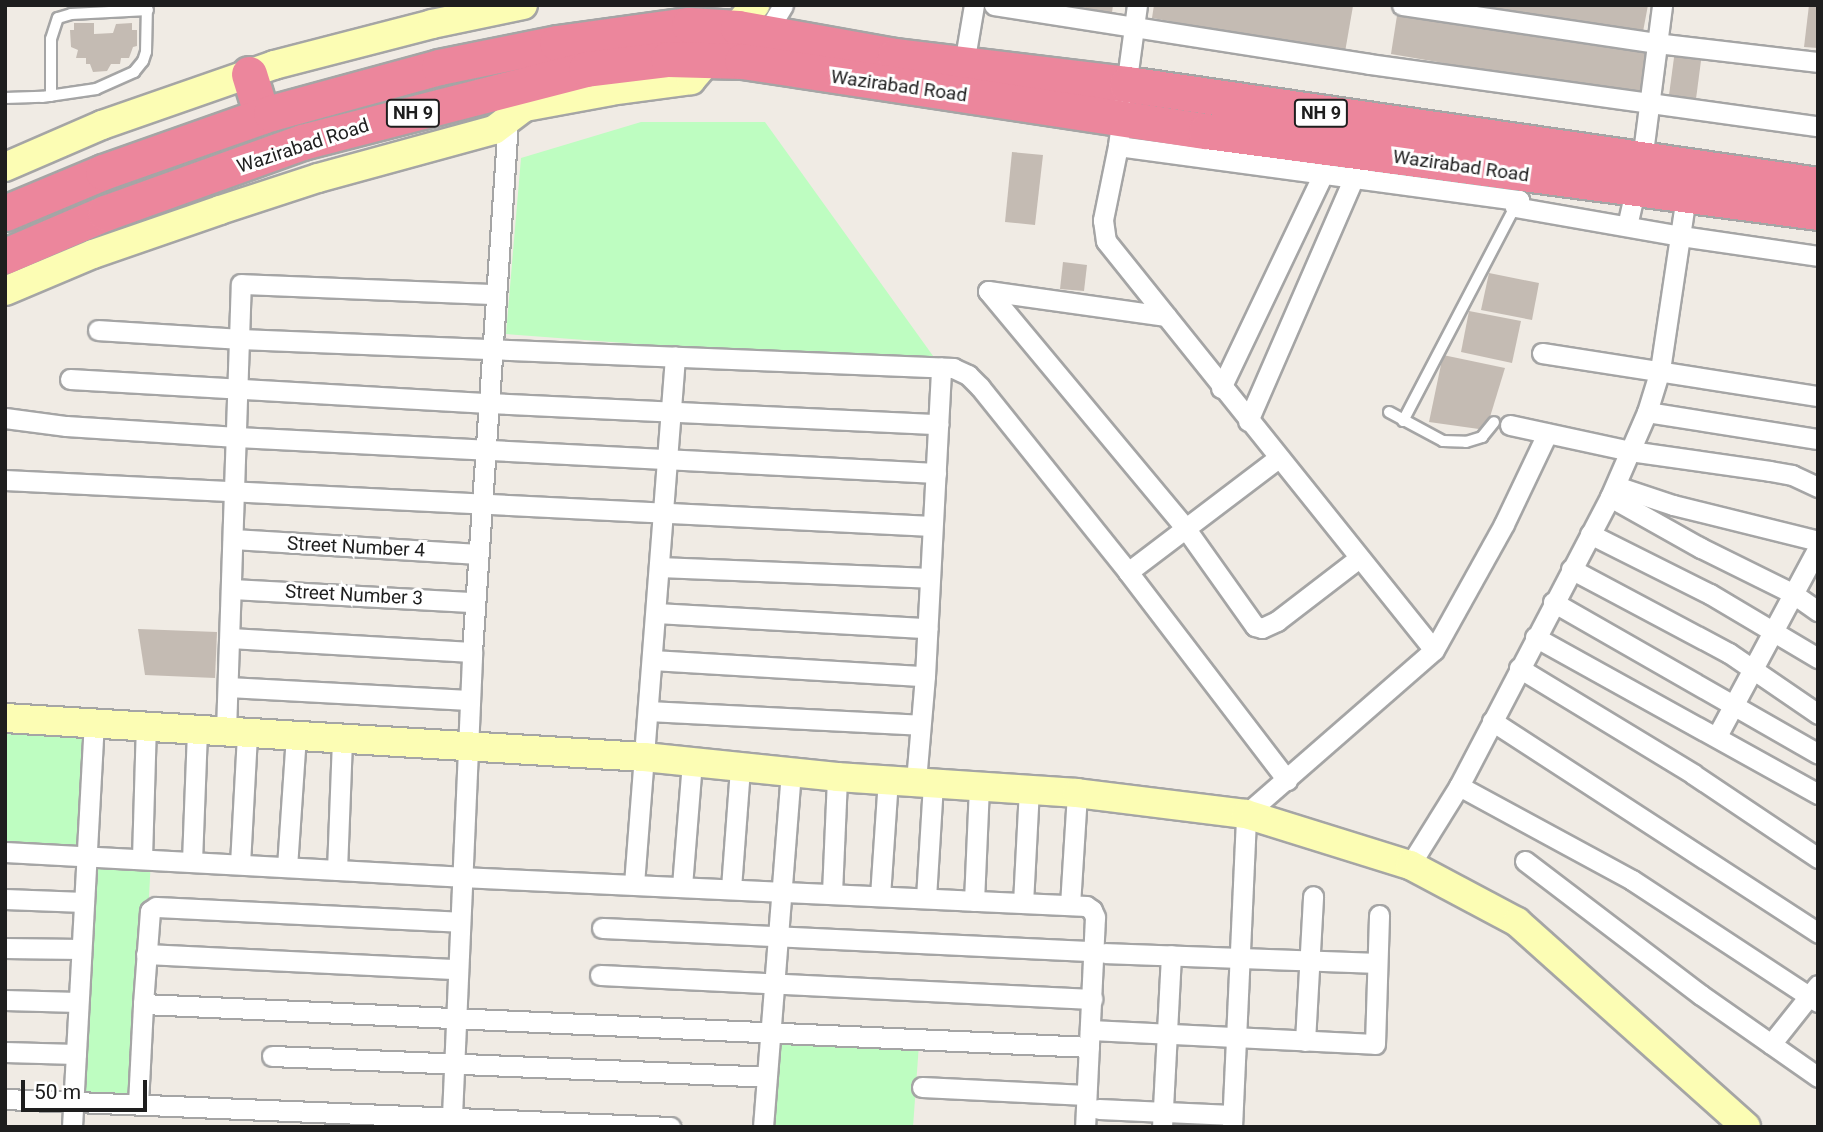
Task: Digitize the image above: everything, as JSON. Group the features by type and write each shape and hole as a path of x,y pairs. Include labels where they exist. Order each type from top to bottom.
{"highway":[{"name":"Wazirabad Road","path":"5,213 103,172 262,116 439,67 532,87 690,25 761,18 895,56 1127,84 1638,175 1686,196 1818,212"},
{"name":"Wazirabad Road","path":"5,256 106,214 302,142 532,87 586,69 668,59 750,63 1120,132 1359,165 1638,175 1818,185"},
{"path":"249,74 262,116"}],"street":[{"path":"5,167 102,125 249,74 432,24 523,5"},
{"path":"964,64 974,5"},
{"path":"994,5 1133,28 1818,126"},
{"path":"1137,5 1120,132 1102,220 1106,241 1221,388 1434,650"},
{"path":"1402,5 1656,43 1818,62"},
{"path":"1627,226 1638,175 1662,5"},
{"path":"707,59 761,18"},
{"path":"750,63 761,18"},
{"path":"5,291 93,254 220,210 318,178 484,134 532,87"},
{"path":"452,1116 466,747 494,295 532,87"},
{"path":"1120,132 1322,174 1359,165 1519,200 1515,207 1681,236 1818,256"},
{"path":"1248,421 1359,165"},
{"path":"1221,388 1322,174"},
{"path":"1410,865 1459,786 1613,491 1647,412 1660,370 1686,196"},
{"path":"240,864 236,732 228,687 242,284 494,295"},
{"path":"1166,316 988,291 1186,529 1255,626 1262,628 1277,621 1359,558"},
{"path":"97,330 240,339 953,368 968,375 980,387 1128,572 1287,780"},
{"path":"1542,353 1818,396"},
{"path":"635,884 675,357"},
{"path":"926,898 925,781 920,725 928,628 941,367"},
{"path":"70,379 488,403 939,424"},
{"path":"1647,412 1818,439"},
{"path":"5,418 66,426 237,437 936,473"},
{"path":"1502,424 1630,451 1770,471 1818,486"},
{"path":"922,1087 1093,1102 1163,1119 1232,1121 1246,814 1434,650 1504,524 1547,434"},
{"path":"1128,572 1278,458"},
{"path":"5,480 932,526"},
{"path":"1613,491 1818,541"},
{"path":"1613,491 1701,548 1792,593 1818,611"},
{"path":"1590,534 1710,594 1818,658"},
{"name":"Street Number 4","path":"233,540 479,554"},
{"path":"1717,736 1818,548"},
{"path":"659,567 930,578"},
{"path":"1572,569 1753,668 1818,713"},
{"name":"Street Number 3","path":"232,589 475,602"},
{"path":"1553,602 1818,754"},
{"path":"656,613 928,628"},
{"path":"1535,637 1818,794"},
{"path":"230,638 472,652"},
{"path":"652,660 925,676"},
{"path":"1519,668 1693,774 1818,858"},
{"path":"228,687 469,700"},
{"path":"648,711 920,725"},
{"path":"5,719 644,757 740,769 1077,793 1246,814 1410,865 1517,922 1746,1127"},
{"path":"1492,721 1818,933"},
{"path":"72,1127 94,724"},
{"path":"142,858 146,727"},
{"path":"192,861 197,730"},
{"path":"287,867 296,736"},
{"path":"337,870 342,739"},
{"path":"682,886 692,763"},
{"path":"731,888 740,769"},
{"path":"763,1127 791,773"},
{"path":"832,893 837,777"},
{"path":"880,896 888,780"},
{"path":"974,901 979,786"},
{"path":"1459,786 1632,880 1815,995 1771,1044"},
{"path":"1023,903 1029,789"},
{"path":"1070,905 1077,793"},
{"path":"5,852 461,877 1070,905 1092,909 1100,952 1092,999 1090,1039 1093,1102 1085,1127"},
{"path":"1525,861 1818,1077"},
{"path":"1306,1041 1313,896"},
{"path":"5,899 84,902"},
{"path":"138,1104 146,954 150,911 156,907 460,922"},
{"path":"143,1004 456,1016 770,1034 1090,1039 1167,1034 1375,1044 1379,915"},
{"path":"602,928 1240,959 1376,963"},
{"path":"5,948 81,949"},
{"path":"146,954 458,969"},
{"path":"1163,1119 1171,955"},
{"path":"600,975 1092,999"},
{"path":"5,1000 78,1002"},
{"path":"5,1052 76,1054"},
{"path":"272,1056 766,1077"},
{"path":"5,1099 670,1127"}],"lane":[{"path":"5,98 51,96 96,89 134,72 146,52 147,8 71,14 58,18 51,39 51,96"},
{"path":"1403,421 1515,207"},
{"path":"1389,412 1443,440 1466,442 1482,437 1502,424"}],"green space":[{"path":"641,122 765,122 941,367 506,334 521,158"},
{"path":"5,718 94,724 86,855 151,859 138,1104 73,1101 86,856 5,852"},
{"path":"781,1039 919,1044 913,1127 774,1127"}],"building":[{"path":"1071,5 1113,5 1112,13"},
{"path":"1154,5 1353,6 1345,52 1152,18"},
{"path":"1472,5 1648,5 1642,37"},
{"path":"1809,5 1818,5 1818,48 1804,47"},
{"path":"1398,9 1648,53 1640,97 1391,54"},
{"path":"74,23 94,23 94,34 113,33 116,24 132,23 132,30 137,30 137,46 133,47 129,58 121,58 120,64 111,64 107,71 93,72 90,64 86,64 86,58 76,58 78,50 71,47 70,30 74,30"},
{"path":"1675,50 1702,53 1696,99 1669,95"},
{"path":"1012,152 1043,155 1035,225 1005,222"},
{"path":"1063,262 1087,265 1084,291 1060,289"},
{"path":"1489,273 1539,283 1532,320 1481,310"},
{"path":"1469,311 1521,321 1512,363 1461,352"},
{"path":"1443,355 1505,368 1486,430 1429,422"},
{"path":"138,629 217,632 215,678 145,675"}]}
